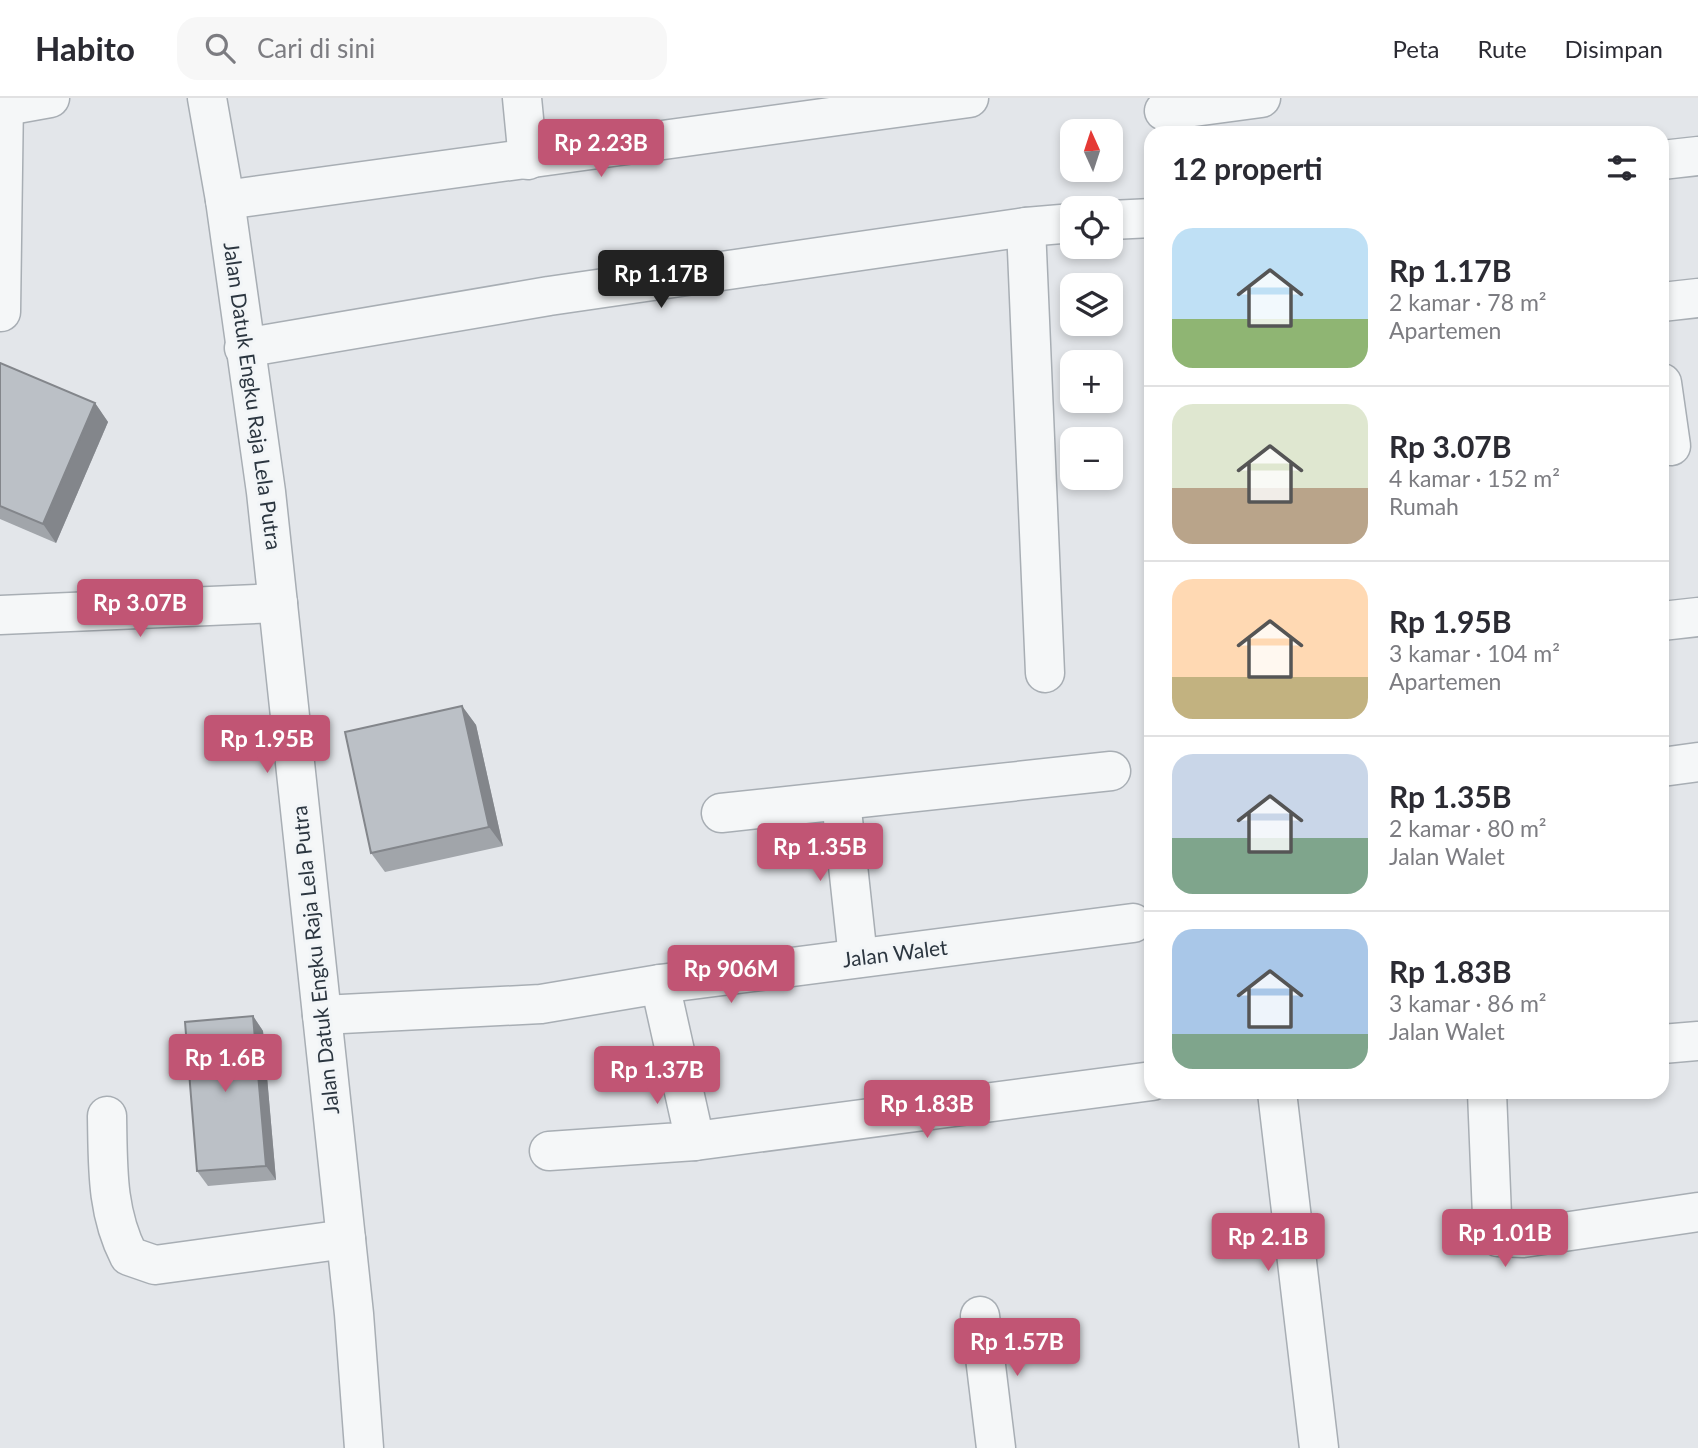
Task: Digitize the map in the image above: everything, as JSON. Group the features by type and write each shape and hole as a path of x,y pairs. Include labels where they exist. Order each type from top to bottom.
{"street":[{"path":"1,312 3,104 50,98"},
{"name":"Jalan Datuk Engku Raja Lela Putra","path":"207,98 225,200 266,492 346,1239 364,1448"},
{"path":"522,98 528,160"},
{"path":"225,200 969,98"},
{"path":"1164,114 1261,98"},
{"path":"1669,159 1698,156"},
{"path":"1123,219 1144,218"},
{"path":"244,348 549,296 1026,226 1060,224"},
{"path":"1026,226 1045,673"},
{"path":"1669,301 1698,298"},
{"path":"1669,412 1677,445"},
{"path":"0,615 278,603"},
{"path":"1669,620 1698,617"},
{"path":"721,813 1111,771"},
{"path":"841,801 858,958"},
{"name":"Jalan Walet","path":"322,1015 541,1004 660,984 1133,923"},
{"path":"660,984 695,1141"},
{"path":"1669,1043 1698,1041"},
{"path":"549,1151 695,1141 1144,1081"},
{"path":"1278,1099 1319,1448"},
{"path":"1487,1099 1492,1216 1498,1237 1523,1238 1698,1212"},
{"path":"107,1116 108,1185 116,1230 129,1256 155,1265 346,1239"},
{"path":"980,1316 996,1448"}],"building":[{"path":"0,363 95,403 43,524 0,506"},
{"path":"462,706 489,827 371,853 345,732"},
{"path":"253,1016 266,1166 197,1171 185,1022"}]}
